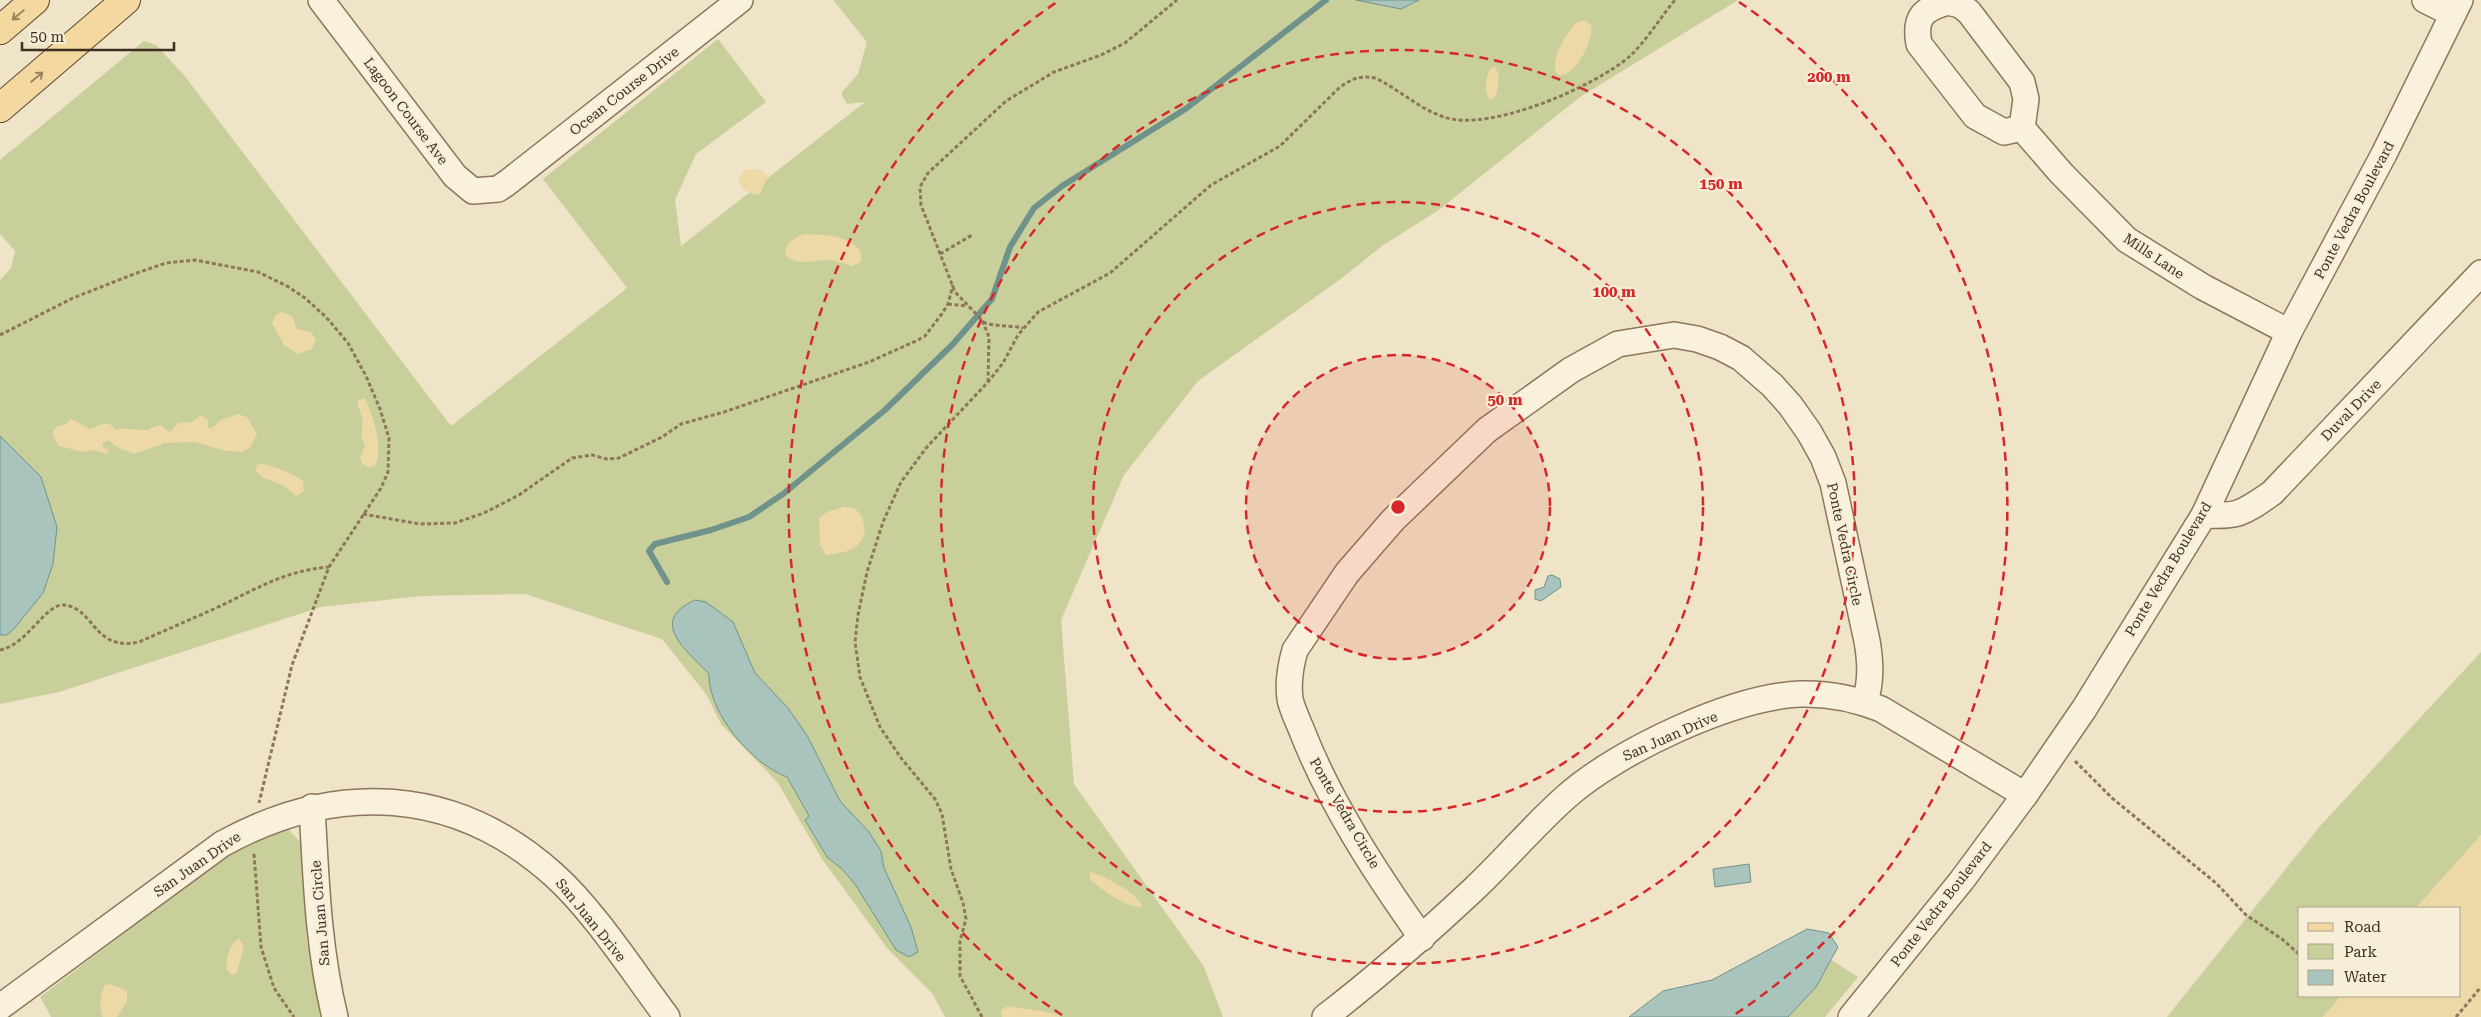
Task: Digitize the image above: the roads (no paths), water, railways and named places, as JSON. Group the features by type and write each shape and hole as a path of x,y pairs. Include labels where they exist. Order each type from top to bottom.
{"main road":[{"path":"0,30 35,0"},
{"path":"0,108 126,0"}],"street":[{"name":"Lagoon Course Ave","path":"321,0 455,176 473,191 498,189 507,182"},
{"name":"Ocean Course Drive","path":"507,182 711,9 740,0"},
{"path":"2425,0 2456,7"},
{"path":"1948,2 1960,5 1969,12 2022,82 2026,99 2022,128 2004,132 1974,116 1920,44 1917,30 1920,17 1931,7 1948,2"},
{"name":"Ponte Vedra Boulevard","path":"1850,1017 1962,880 2025,795 2084,709 2204,515 2289,332 2384,154 2456,7"},
{"name":"Mills Lane","path":"2022,128 2061,173 2127,240 2203,287 2289,332"},
{"name":"Duval Drive","path":"2204,515 2226,516 2243,513 2272,493 2481,273"},
{"name":"Ponte Vedra Circle","path":"1422,938 1397,903 1341,811 1310,752 1290,699 1292,660 1295,650 1346,572 1393,520 1487,430 1571,370 1618,344 1674,336 1697,339 1720,347 1741,358 1772,385 1790,404 1823,457 1834,483 1871,666 1870,685 1865,703"},
{"name":"San Juan Drive","path":"1324,1017 1363,988 1422,938 1568,795 1606,766 1634,750 1679,729 1742,705 1772,697 1800,694 1828,695 1865,703 1881,709 2025,795"},
{"name":"San Juan Drive","path":"0,1007 222,844 280,816 312,808 354,802 399,803 426,807 462,818 495,833 527,852 576,897 667,1017"},
{"name":"San Juan Circle","path":"312,808 318,923 327,984 335,1017"}],"water":[{"path":"1356,0 1419,0 1401,9"},
{"path":"0,436 41,477 57,527 53,564 43,593 7,635 0,635"},
{"path":"1552,575 1560,579 1561,587 1541,601 1535,599 1535,590 1544,587 1548,576"},
{"path":"695,600 706,602 733,622 755,673 788,708 808,737 840,801 869,832 881,851 884,868 911,927 918,952 909,957 896,950 855,884 842,869 827,857 805,820 809,816 787,777 760,761 734,735 724,720 716,705 709,674 683,647 676,637 673,627 674,618 681,609"},
{"path":"1749,864 1751,882 1715,887 1713,869"},
{"path":"1807,929 1829,933 1838,947 1816,987 1788,1017 1629,1017 1663,991 1712,980"}],"waterway":[{"path":"667,582 649,551 655,544 711,530 749,517 783,494 885,410 953,344 992,299 1010,247 1034,208 1062,186 1187,108 1326,0"}]}
